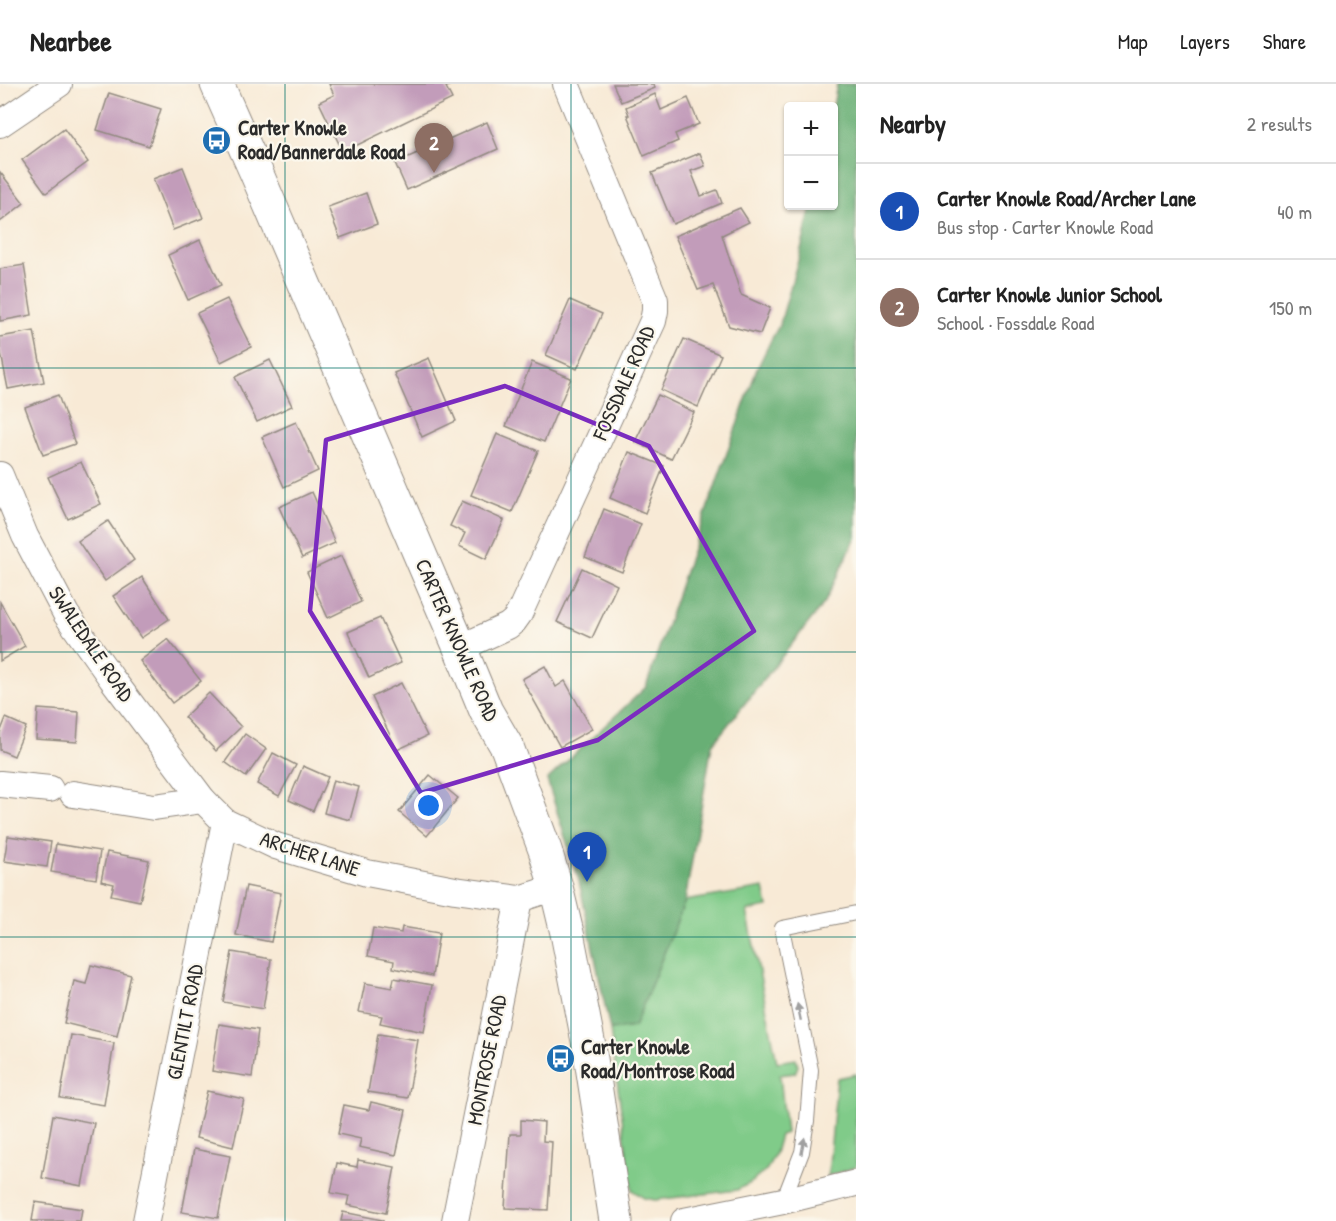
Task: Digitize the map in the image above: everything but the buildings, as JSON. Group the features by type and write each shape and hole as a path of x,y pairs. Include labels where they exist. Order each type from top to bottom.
{"street":[{"path":"0,124 59,84"},
{"name":"CARTER KNOWLE ROAD","path":"217,84 486,711 507,747 545,850 567,933 589,1046 616,1221"},
{"name":"FOSSDALE ROAD","path":"460,648 508,626 519,614 653,321 655,300 566,84"},
{"name":"SWALEDALE ROAD","path":"0,475 25,536 66,614 203,800"},
{"path":"0,784 62,791 154,807 203,800"},
{"name":"ARCHER LANE","path":"203,800 225,822 276,846 367,873 455,890 519,899 556,887"},
{"name":"GLENTILT ROAD","path":"146,1221 225,822"},
{"name":"MONTROSE ROAD","path":"455,1221 519,899"},
{"path":"684,1221 771,1209 856,1183"}],"lane":[{"path":"771,1209 802,1152 811,1070 782,928 856,914"}],"highlighted area":[{"path":"505,386 649,446 754,631 598,740 421,793 310,611 326,440"}],"green space":[{"path":"837,84 856,84 856,537 825,602 712,745 685,901 634,1027 610,1030 579,881 547,780 646,687 756,371 780,324 810,210 838,210 838,102 834,102"},
{"path":"764,888 768,907 747,911 777,1062 796,1059 798,1066 795,1073 780,1075 786,1133 780,1135 767,1169 752,1182 737,1190 655,1200 644,1198 632,1190 610,1030 634,1027 685,901"},
{"path":"856,1074 856,1167 828,1176 837,1078"}],"place":[{"name":"Carter Knowle Road/Bannerdale Road","path":"217,140"},
{"name":"Carter Knowle Junior School","path":"434,173"},
{"name":"Carter Knowle Road/Archer Lane","path":"587,882"},
{"name":"Carter Knowle Road/Montrose Road","path":"560,1059"}]}
